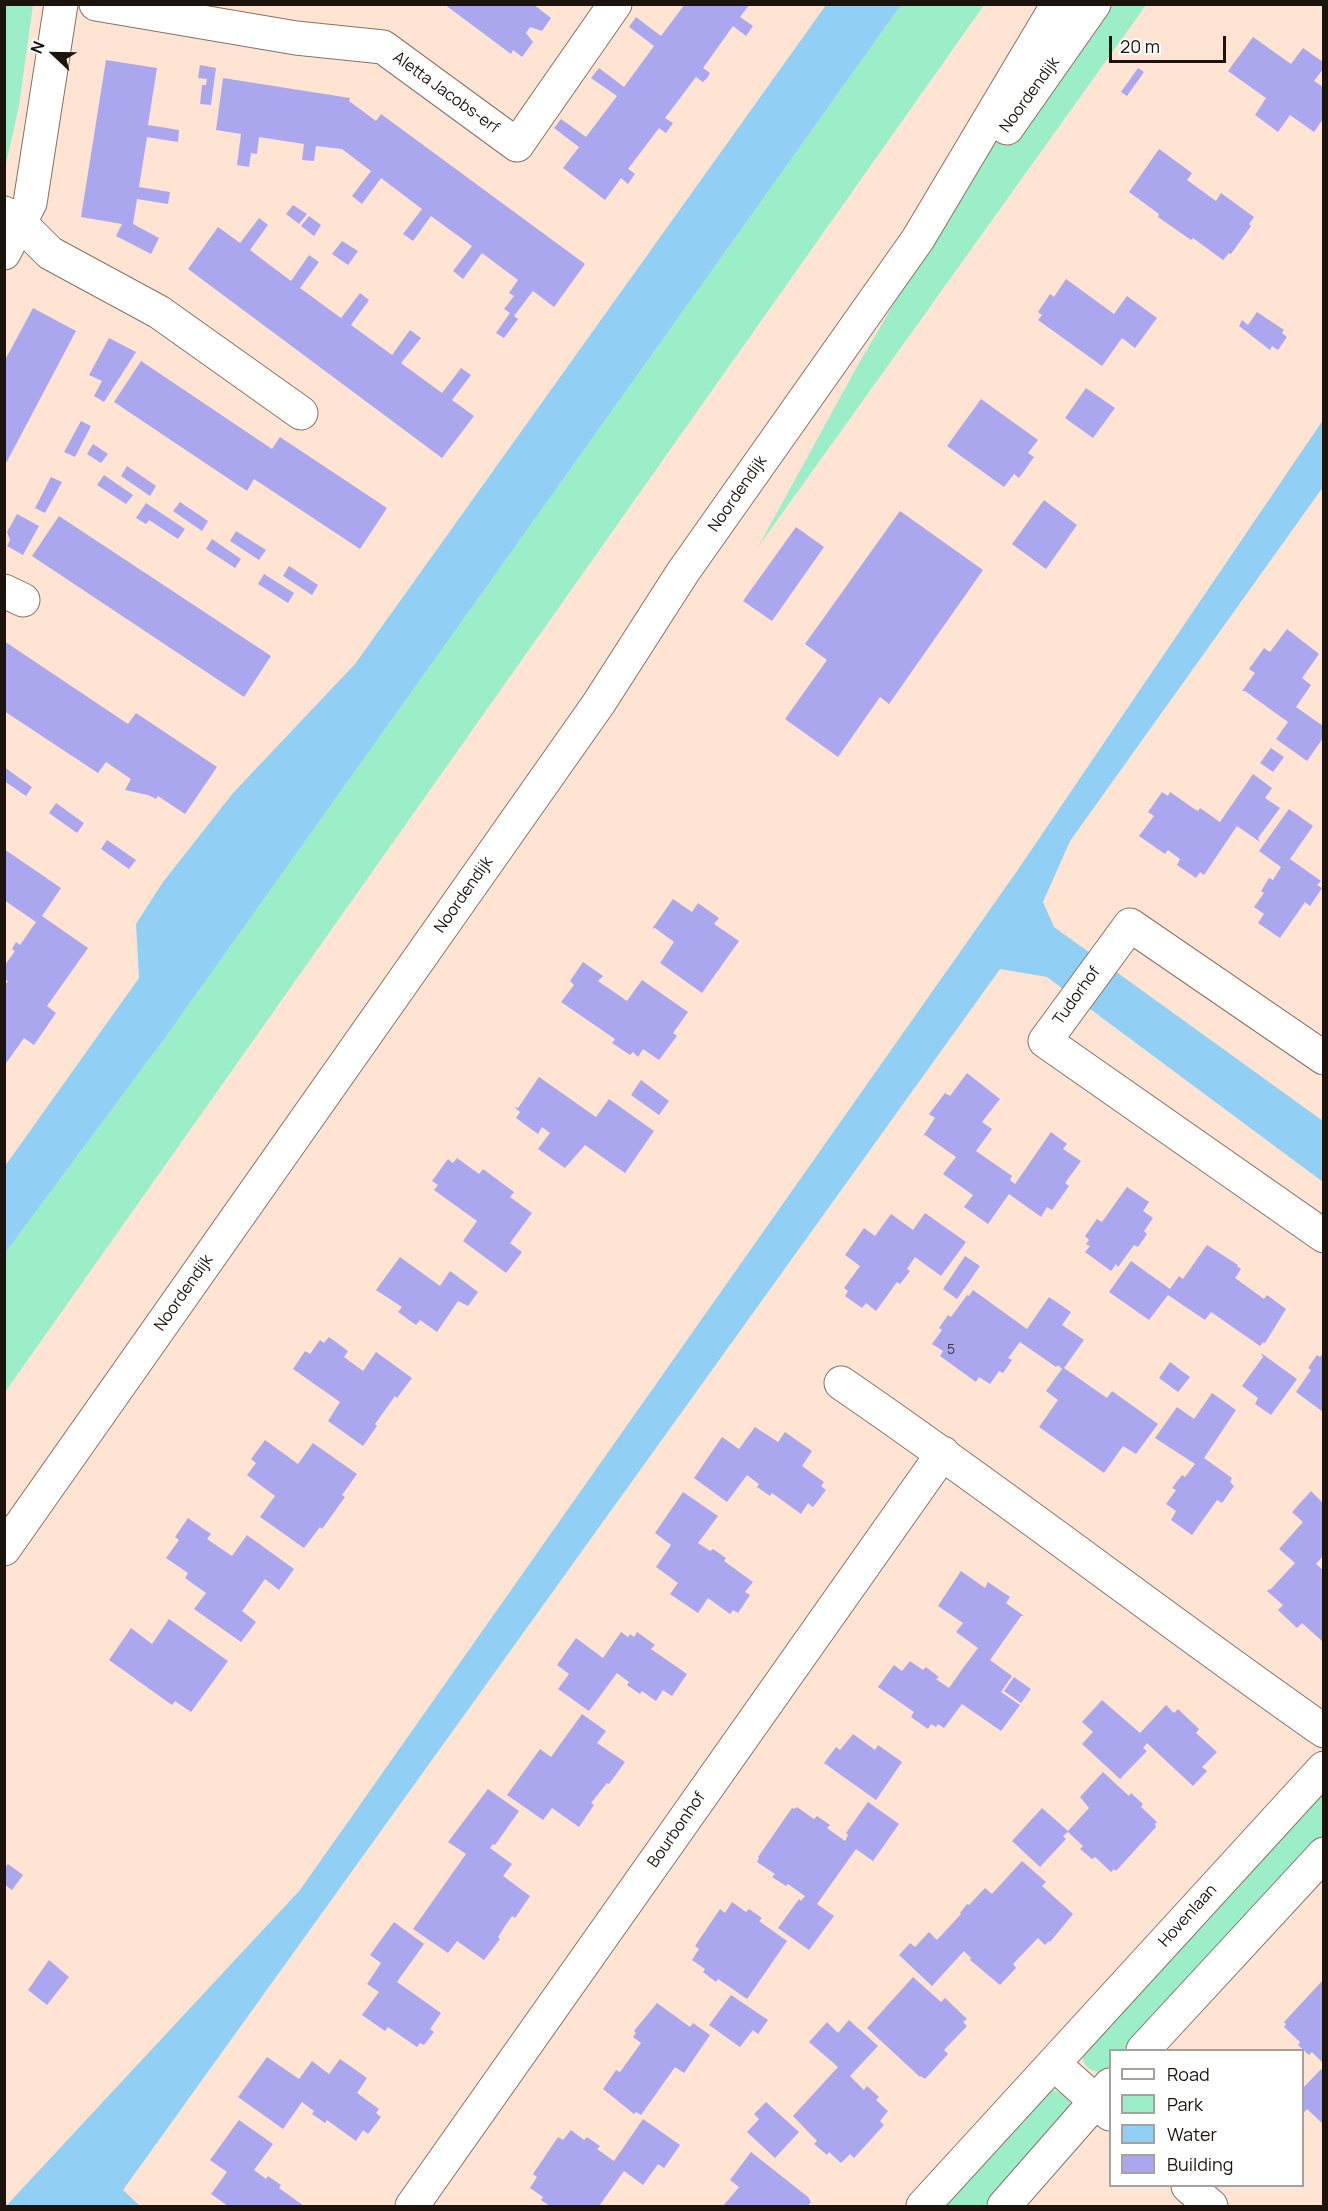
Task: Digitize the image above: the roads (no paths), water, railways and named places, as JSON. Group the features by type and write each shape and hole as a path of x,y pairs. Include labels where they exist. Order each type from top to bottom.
{"street":[{"path":"4,253 12,218 30,203 61,4"},
{"name":"Aletta Jacobs-erf","path":"96,4 296,38 384,47 517,145 615,4"},
{"name":"Noordendijk","path":"918,238 1058,4"},
{"name":"Noordendijk","path":"4,1549 599,703 683,572 918,238 1015,117 1094,4"},
{"path":"12,218 50,253 159,312 302,413"},
{"name":"Tudorhof","path":"1323,1058 1130,925 1045,1041 1323,1236"},
{"path":"841,1383 943,1453 1220,1658 1323,1731"},
{"name":"Bourbonhof","path":"412,2206 943,1453"},
{"name":"Hovenlaan","path":"923,2206 1323,1768"},
{"path":"1144,2049 1323,1854"},
{"path":"1004,2206 1106,2100 1053,2064"},
{"path":"1189,2187 1211,2206"}],"water":[{"path":"826,5 901,5 162,1042 5,1253 5,1166 139,978 136,924 163,882 233,793 355,664"},
{"path":"1323,420 1323,487 1070,841 1043,902 1054,927 1323,1121 1323,1182 1047,977 1000,969 123,2190 140,2206 6,2206 300,1890 1017,871"}]}
